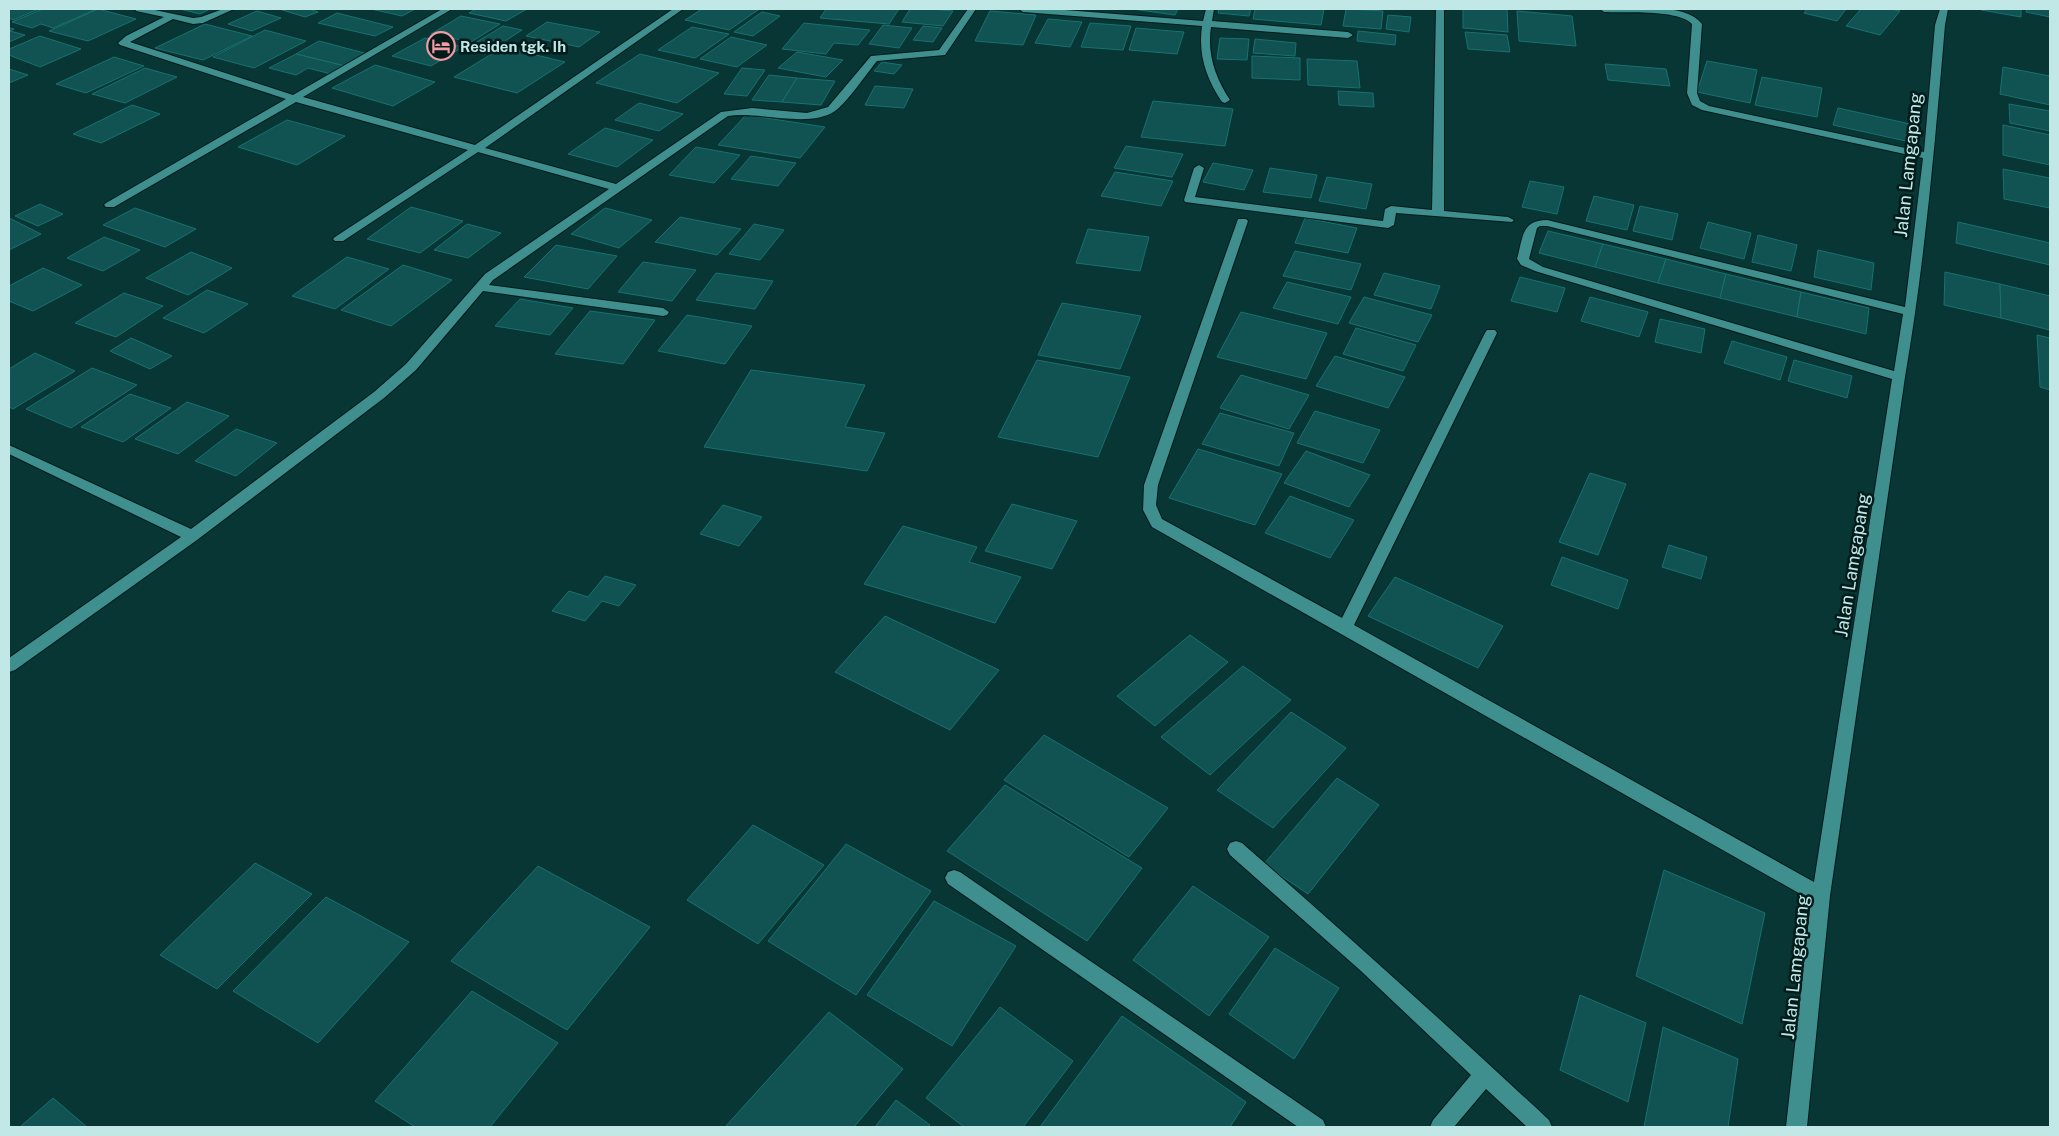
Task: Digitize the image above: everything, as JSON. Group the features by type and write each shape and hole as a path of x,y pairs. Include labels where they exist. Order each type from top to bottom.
{"street":[{"path":"139,9 193,21 203,20 230,9"},
{"path":"110,205 448,9"},
{"path":"338,239 478,148 679,9"},
{"path":"9,666 192,536 397,380 411,367 479,288 504,266 725,114 754,111 808,116 826,113 832,109 874,58 942,53 972,9"},
{"path":"1023,9 1348,35"},
{"path":"1210,9 1206,23 1206,57 1210,73 1226,100"},
{"path":"1438,213 1440,9"},
{"path":"1604,9 1678,13 1694,20 1698,24 1692,93 1696,103 1706,108 1929,156"},
{"name":"Jalan Lamgapang","path":"1797,1127 1821,896 1911,312 1929,156 1940,25 1944,9"},
{"path":"171,17 128,38 123,43 294,98 618,188"},
{"path":"1199,168 1189,200 1388,225 1391,209 1508,220"},
{"path":"1242,221 1151,485 1148,496 1151,516 1157,523 1346,627 1821,896"},
{"path":"1900,377 1539,269 1523,259 1532,227 1537,223 1547,223 1911,312"},
{"path":"479,288 663,312"},
{"path":"1346,627 1491,333"},
{"path":"9,449 192,536"},
{"path":"1236,849 1368,965 1542,1127"},
{"path":"954,878 1316,1127"},
{"path":"1440,1127 1486,1073"}],"building":[{"path":"9,9 39,9 13,20 9,18"},
{"path":"43,9 97,9 53,28 41,24 32,28 12,22"},
{"path":"98,9 136,19 88,41 49,31"},
{"path":"180,9 210,9 200,14"},
{"path":"279,9 309,9 318,12 305,17"},
{"path":"371,9 415,9 402,16"},
{"path":"476,9 527,9 506,21 469,13"},
{"path":"702,9 758,10 729,30 685,20"},
{"path":"826,9 899,9 889,24 820,18"},
{"path":"910,9 953,11 943,26 902,22"},
{"path":"1132,9 1178,9 1175,15"},
{"path":"1219,9 1251,9 1249,16 1218,13"},
{"path":"1255,9 1324,9 1321,25 1253,19"},
{"path":"1346,9 1383,11 1381,29 1343,26"},
{"path":"1463,9 1507,9 1508,32 1463,28"},
{"path":"1807,9 1846,9 1837,21 1804,13"},
{"path":"1861,9 1891,9 1900,11 1880,35 1846,26"},
{"path":"2021,9 2021,17 1981,10"},
{"path":"2027,9 2050,9 2050,17 2026,12"},
{"path":"257,11 281,18 252,31 228,24"},
{"path":"990,11 1036,15 1023,45 975,41"},
{"path":"1517,11 1572,16 1576,46 1519,41"},
{"path":"762,12 780,16 753,36 734,32"},
{"path":"337,13 393,27 375,36 318,23"},
{"path":"1388,15 1411,17 1409,32 1386,29"},
{"path":"461,16 500,24 471,42 431,34"},
{"path":"1048,19 1082,22 1070,47 1035,43"},
{"path":"547,22 600,32 579,47 526,36"},
{"path":"804,23 870,30 858,45 834,43 826,54 782,49"},
{"path":"1090,23 1131,26 1123,50 1081,47"},
{"path":"205,24 252,36 203,60 155,48"},
{"path":"883,25 912,28 899,48 869,44"},
{"path":"503,26 522,30 485,54 465,49"},
{"path":"923,26 942,28 933,42 913,40"},
{"path":"692,27 729,34 695,58 658,50"},
{"path":"9,28 14,29 10,31 25,35 9,42"},
{"path":"1136,28 1184,32 1177,54 1129,50"},
{"path":"265,30 306,41 254,68 213,57"},
{"path":"1358,31 1396,35 1395,45 1357,41"},
{"path":"1465,32 1507,35 1510,52 1468,49"},
{"path":"40,36 81,49 40,67 9,55 9,49"},
{"path":"731,37 767,45 737,67 700,59"},
{"path":"425,38 463,47 431,66 392,56"},
{"path":"1220,38 1249,39 1247,60 1217,59"},
{"path":"1255,39 1296,43 1295,56 1253,53"},
{"path":"319,41 368,54 345,66 296,54"},
{"path":"503,47 565,62 517,93 454,77"},
{"path":"797,52 843,60 826,77 778,68"},
{"path":"296,54 345,66 331,74 308,68 296,75 269,68"},
{"path":"640,54 719,73 677,103 596,83"},
{"path":"1252,56 1300,58 1300,80 1252,78"},
{"path":"114,57 144,66 86,93 56,84"},
{"path":"1307,59 1357,61 1360,88 1308,85"},
{"path":"1707,61 1757,70 1750,103 1697,92"},
{"path":"882,62 902,65 894,74 874,71"},
{"path":"1605,64 1666,69 1670,86 1608,80"},
{"path":"375,65 435,82 393,106 332,88"},
{"path":"2003,67 2050,76 2050,105 2000,94"},
{"path":"145,68 177,77 125,103 92,94"},
{"path":"742,68 765,70 747,96 724,94"},
{"path":"9,69 28,75 9,83"},
{"path":"769,75 797,78 782,102 752,100"},
{"path":"1762,77 1822,88 1817,117 1755,105"},
{"path":"797,78 835,81 821,105 782,102"},
{"path":"875,86 913,89 904,108 865,105"},
{"path":"1338,91 1373,93 1374,107 1339,105"},
{"path":"1153,101 1233,109 1225,146 1141,137"},
{"path":"639,103 683,114 659,131 615,120"},
{"path":"2009,104 2050,111 2050,131 2010,123"},
{"path":"132,105 160,114 101,143 73,134"},
{"path":"1838,108 1910,124 1906,141 1833,125"},
{"path":"746,115 825,127 800,158 718,145"},
{"path":"287,120 345,136 297,165 238,147"},
{"path":"2003,125 2050,135 2050,165 2003,155"},
{"path":"605,128 653,140 617,167 568,154"},
{"path":"1126,146 1183,154 1172,177 1114,168"},
{"path":"696,147 740,155 714,183 669,175"},
{"path":"751,156 796,163 778,186 731,179"},
{"path":"1213,163 1253,170 1244,190 1203,182"},
{"path":"1270,168 1317,175 1311,198 1263,192"},
{"path":"2003,169 2050,178 2050,208 2004,199"},
{"path":"1115,172 1173,181 1161,206 1101,196"},
{"path":"1327,177 1372,184 1366,209 1319,201"},
{"path":"1530,181 1564,187 1557,214 1522,207"},
{"path":"1594,196 1634,205 1627,230 1586,221"},
{"path":"40,204 63,214 38,226 15,216"},
{"path":"1640,206 1678,214 1672,240 1633,231"},
{"path":"411,207 463,221 420,253 367,239"},
{"path":"135,208 196,229 165,247 103,225"},
{"path":"605,208 652,220 619,248 571,234"},
{"path":"680,217 741,229 717,255 655,242"},
{"path":"9,218 41,234 9,250"},
{"path":"1305,218 1357,228 1348,253 1295,243"},
{"path":"1708,222 1751,233 1744,259 1700,248"},
{"path":"1958,222 2050,243 2050,265 1956,243"},
{"path":"467,224 501,233 468,258 434,250"},
{"path":"754,224 784,230 760,260 729,254"},
{"path":"1088,229 1149,237 1140,271 1076,263"},
{"path":"1548,231 1603,244 1595,267 1539,253"},
{"path":"1758,235 1797,245 1791,271 1752,262"},
{"path":"104,237 140,250 103,271 67,258"},
{"path":"1603,244 1666,259 1658,283 1595,267"},
{"path":"556,245 617,256 588,289 524,277"},
{"path":"1818,250 1874,263 1871,290 1814,277"},
{"path":"1295,251 1361,264 1351,290 1283,276"},
{"path":"191,252 232,268 188,295 146,278"},
{"path":"347,257 389,269 335,309 292,296"},
{"path":"1666,259 1726,274 1720,298 1658,283"},
{"path":"643,262 696,270 672,301 618,292"},
{"path":"403,265 452,280 391,326 341,310"},
{"path":"43,268 82,285 33,311 9,301 9,286"},
{"path":"1945,272 2000,284 2001,318 1944,305"},
{"path":"716,273 773,281 755,309 696,300"},
{"path":"1384,273 1440,286 1431,309 1374,295"},
{"path":"1726,274 1801,292 1797,317 1720,298"},
{"path":"1520,277 1565,288 1557,312 1511,301"},
{"path":"1287,282 1351,297 1338,324 1273,308"},
{"path":"2000,284 2050,296 2050,330 2001,318"},
{"path":"207,290 248,304 204,333 163,318"},
{"path":"1801,292 1869,308 1866,334 1797,317"},
{"path":"124,293 163,306 116,337 75,323"},
{"path":"1364,297 1432,315 1418,342 1349,323"},
{"path":"1590,297 1648,312 1639,337 1581,321"},
{"path":"520,299 573,308 550,335 495,326"},
{"path":"1062,303 1141,316 1120,369 1038,355"},
{"path":"590,311 655,320 623,364 555,354"},
{"path":"1241,312 1327,333 1306,379 1217,357"},
{"path":"687,315 752,326 725,364 658,351"},
{"path":"1660,319 1705,329 1701,353 1655,342"},
{"path":"1356,328 1416,345 1403,371 1343,354"},
{"path":"2037,335 2050,338 2050,390 2040,387"},
{"path":"131,338 172,356 150,369 110,351"},
{"path":"1732,341 1787,357 1780,380 1724,363"},
{"path":"35,353 75,371 13,409 9,407 9,369"},
{"path":"1335,356 1405,377 1388,408 1316,386"},
{"path":"1037,360 1130,377 1098,457 998,437"},
{"path":"1794,360 1852,376 1847,398 1788,381"},
{"path":"92,368 137,385 71,428 26,409"},
{"path":"751,370 865,385 845,427 885,433 867,471 704,447"},
{"path":"1241,375 1309,395 1289,429 1220,408"},
{"path":"130,394 171,408 123,442 81,427"},
{"path":"187,402 229,416 178,454 135,439"},
{"path":"1315,411 1380,430 1363,463 1297,443"},
{"path":"1220,413 1294,433 1279,466 1202,444"},
{"path":"236,429 277,443 236,476 195,461"},
{"path":"1198,449 1282,474 1255,525 1169,498"},
{"path":"1306,451 1370,475 1349,507 1284,483"},
{"path":"1590,473 1626,484 1598,555 1559,542"},
{"path":"1290,496 1354,520 1330,558 1265,533"},
{"path":"1012,504 1077,521 1052,569 985,551"},
{"path":"723,505 762,517 739,546 700,534"},
{"path":"903,526 977,547 969,562 1021,577 995,623 864,584"},
{"path":"1669,545 1707,557 1701,579 1662,567"},
{"path":"1562,557 1628,580 1618,609 1551,585"},
{"path":"605,576 636,585 619,606 602,601 585,621 552,611 569,591 588,597"},
{"path":"1395,577 1503,626 1478,668 1368,616"},
{"path":"885,616 999,670 950,730 835,672"},
{"path":"1190,635 1228,662 1155,726 1117,696"},
{"path":"1243,666 1291,700 1210,775 1161,737"},
{"path":"1291,712 1346,748 1273,828 1217,790"},
{"path":"1044,735 1168,808 1129,857 1004,780"},
{"path":"1337,778 1379,805 1308,894 1264,864"},
{"path":"1005,785 1142,868 1087,941 947,851"},
{"path":"753,825 824,865 758,944 687,900"},
{"path":"846,844 931,891 856,995 768,941"},
{"path":"255,863 312,894 217,989 160,955"},
{"path":"538,866 650,927 567,1030 451,961"},
{"path":"1664,870 1765,913 1742,1024 1636,976"},
{"path":"1193,886 1269,937 1209,1016 1133,960"},
{"path":"326,897 409,942 318,1043 233,991"},
{"path":"934,901 1016,946 952,1046 867,995"},
{"path":"1275,948 1339,988 1294,1059 1229,1014"},
{"path":"472,991 558,1043 490,1127 415,1127 375,1101"},
{"path":"1580,995 1646,1023 1628,1102 1560,1070"},
{"path":"1000,1007 1073,1061 1023,1127 964,1127 926,1098"},
{"path":"829,1012 903,1069 854,1127 725,1127"},
{"path":"1122,1016 1246,1102 1230,1127 1040,1127"},
{"path":"1663,1027 1738,1059 1728,1127 1644,1127"},
{"path":"53,1098 87,1127 20,1127"},
{"path":"896,1100 930,1125 928,1127 875,1127"}],"place":[{"name":"Residen tgk. Ih","path":"441,46"}]}
